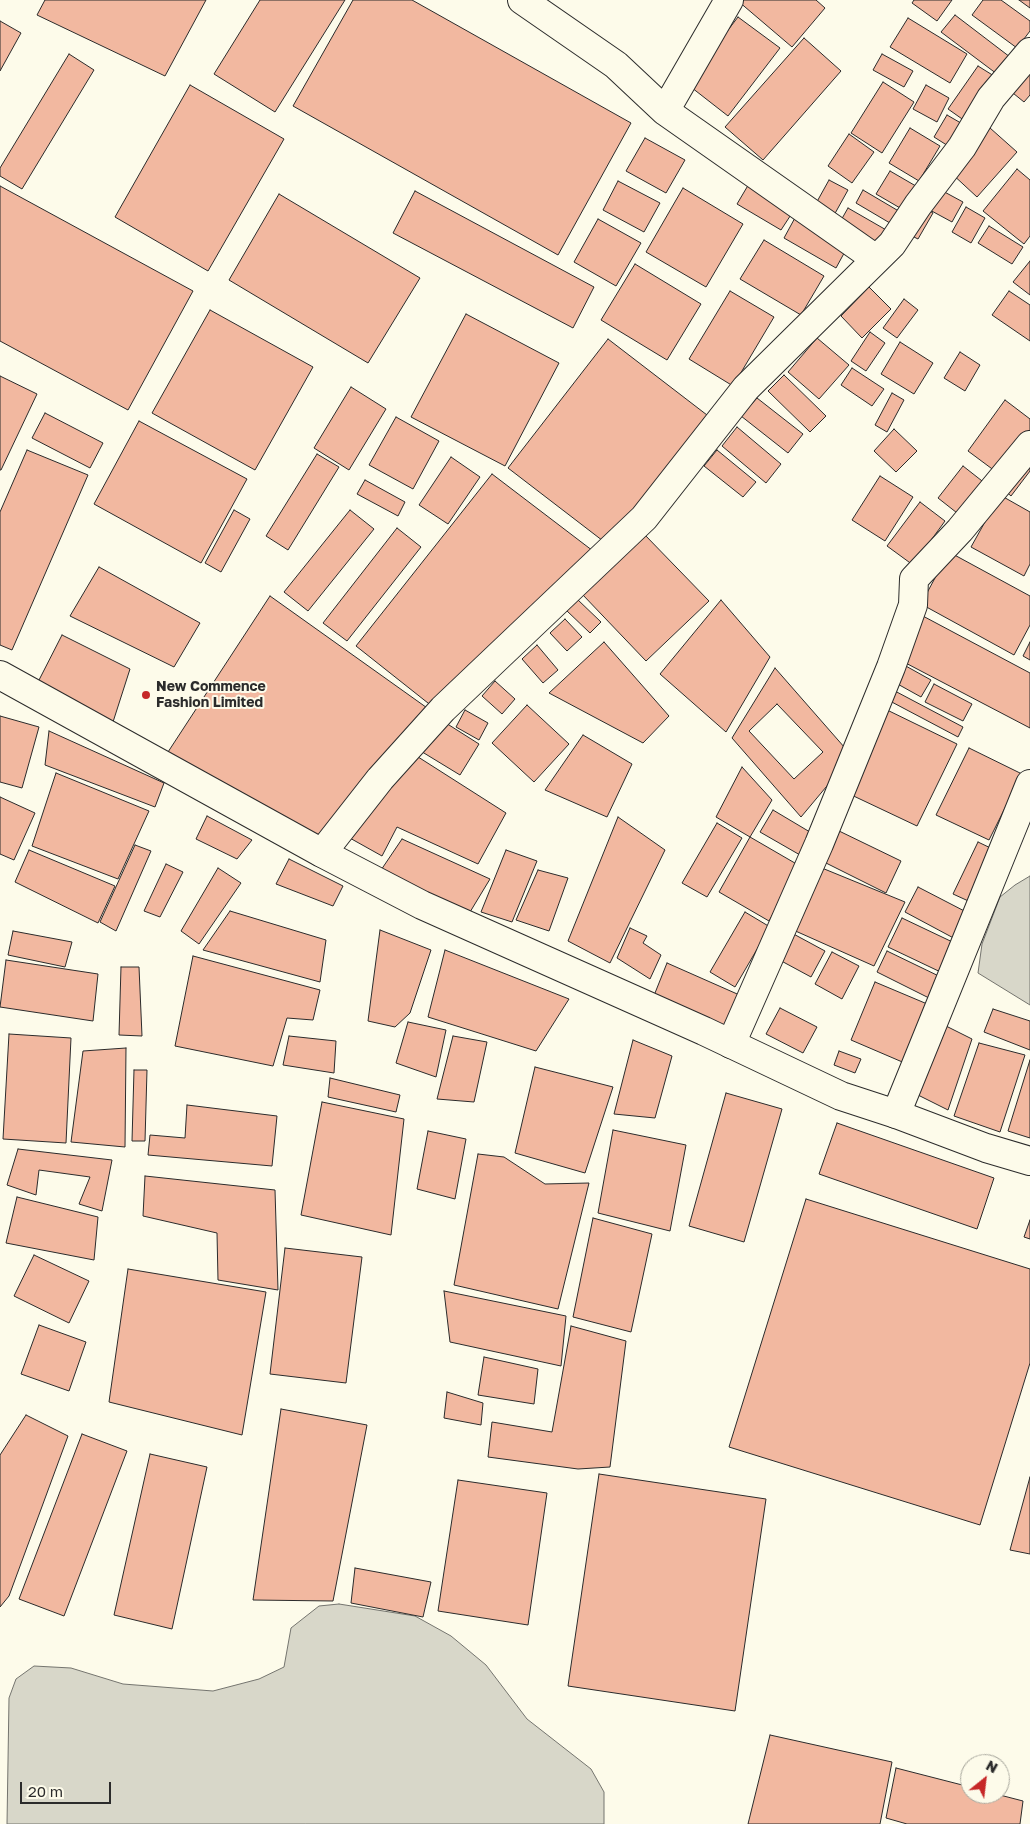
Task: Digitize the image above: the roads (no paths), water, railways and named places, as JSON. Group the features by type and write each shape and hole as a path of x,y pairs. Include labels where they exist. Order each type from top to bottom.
{"street":[{"path":"522,0 616,65 665,111 876,259"},
{"path":"665,111 729,0"},
{"path":"322,853 380,779 443,709 644,518 746,388 892,244 918,204 962,147 991,98 1030,52"},
{"path":"731,1044 819,844 891,667 913,605 914,579 960,530 1030,445"},
{"path":"0,675 322,853 422,906 731,1044 841,1096 896,1114 986,1148 1030,1161"},
{"path":"896,1114 1030,784"}],"place":[{"name":"New Commence Fashion Limited","path":"146,695"}]}
